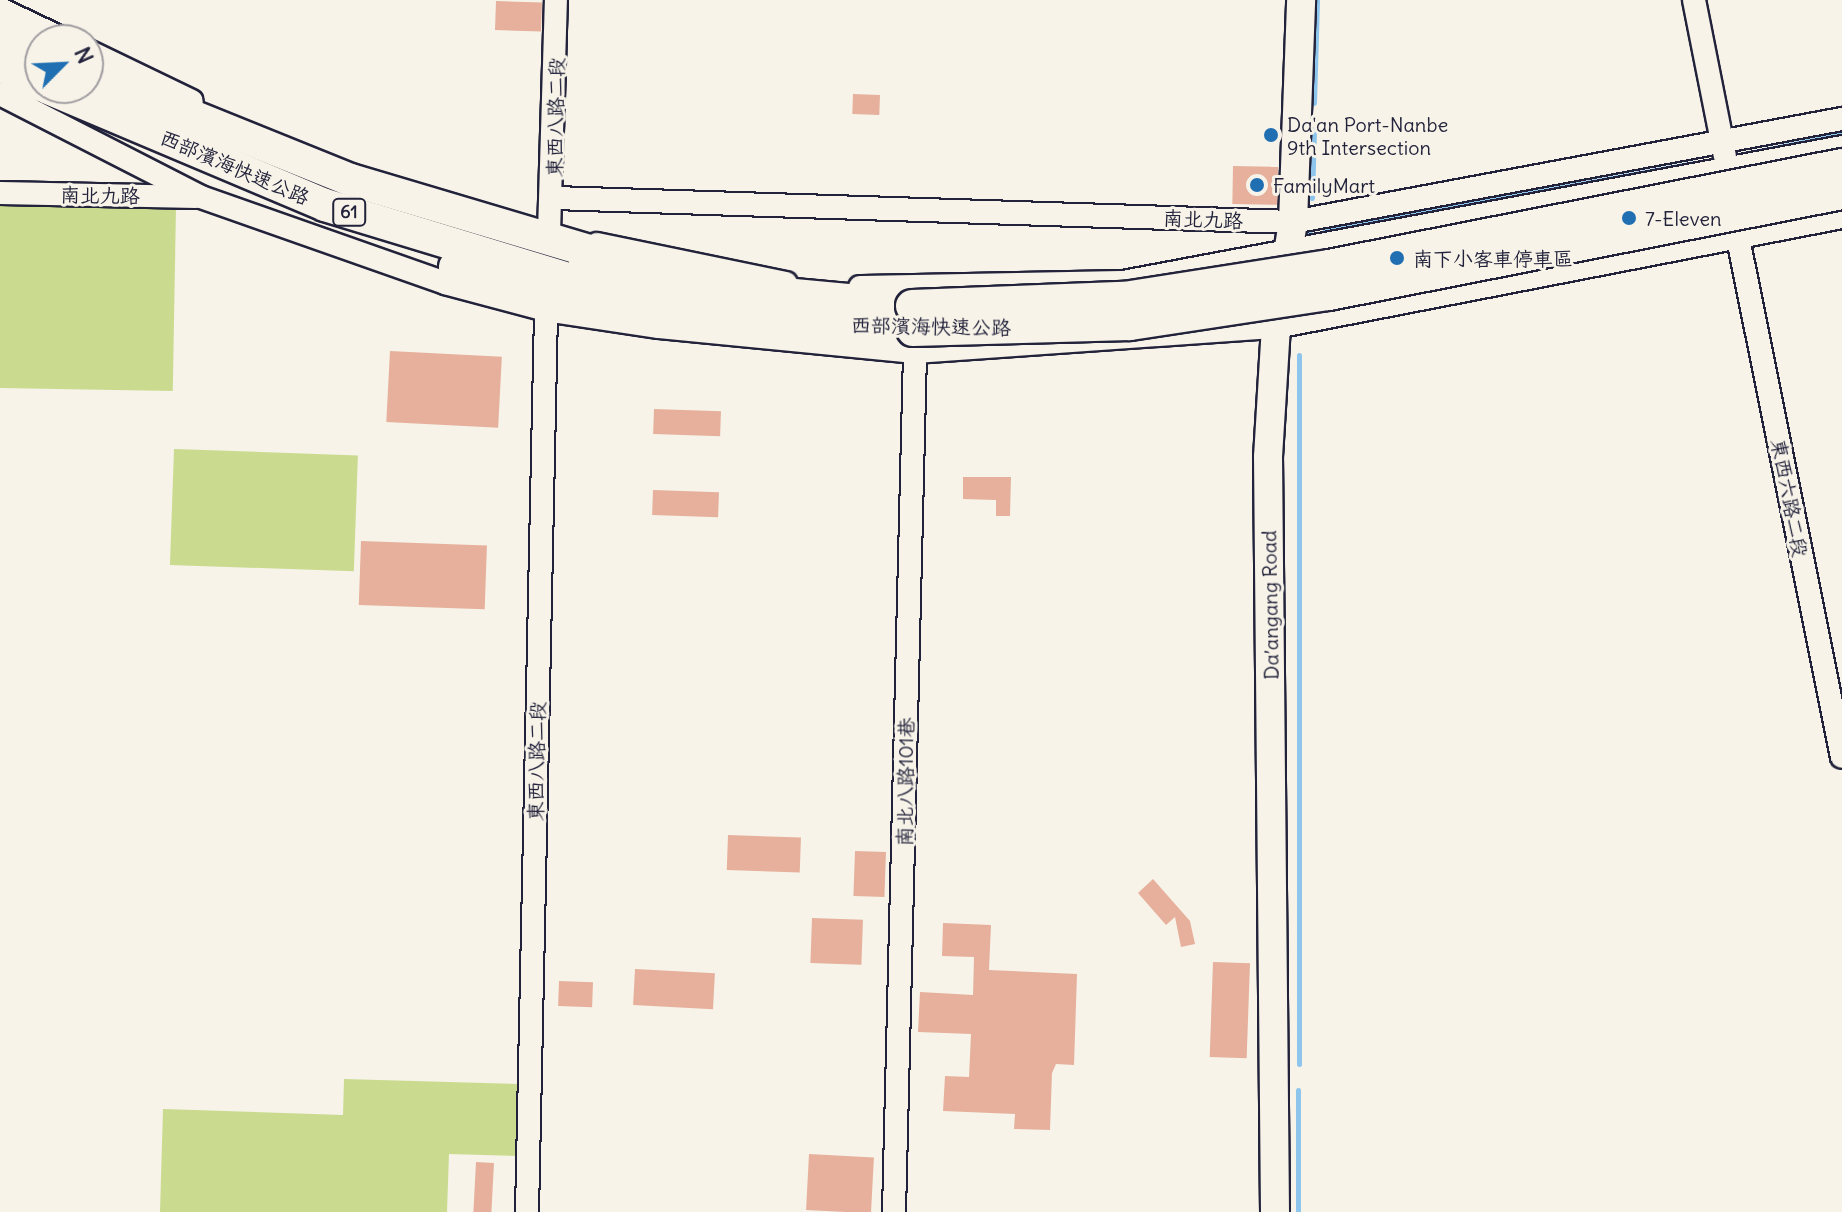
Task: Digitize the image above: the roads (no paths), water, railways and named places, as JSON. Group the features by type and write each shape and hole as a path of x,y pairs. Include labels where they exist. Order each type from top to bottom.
{"highway":[{"name":"西部濱海快速公路","path":"0,36 24,62"},
{"name":"西部濱海快速公路","path":"0,65 24,74"},
{"path":"104,83 351,180 620,260 779,283"},
{"name":"西部濱海快速公路","path":"104,85 296,176 664,295"},
{"path":"85,104 270,202 454,267 579,306 790,343"},
{"name":"西部濱海快速公路","path":"94,104 325,205 664,295 913,329 1130,324 1329,294 1842,193"},
{"name":"西部濱海快速公路","path":"913,329 1329,266 1842,165"}],"main road":[{"name":"Da’angang Road","path":"1275,1212 1268,457 1276,327 1285,252 1293,222 1301,0"}],"street":[{"name":"東西八路二段","path":"549,233 554,198 556,0"},
{"path":"1694,0 1727,169"},
{"path":"0,9 31,24"},
{"path":"104,58 274,136 549,233 779,283 920,289 1123,282 1842,147"},
{"path":"0,94 201,197 341,249 546,310 790,343 913,329 1276,327 1842,217"},
{"name":"南北九路","path":"554,198 1293,222 1842,119"},
{"name":"南北九路","path":"0,193 201,197"},
{"name":"東西六路二段","path":"1738,238 1842,757"},
{"name":"東西八路二段","path":"527,1212 546,310"},
{"name":"南北八路101巷","path":"894,1212 913,329"}],"waterway":[{"path":"1314,103 1317,0"},
{"path":"1312,198 1314,129"},
{"path":"1739,155 1842,134"},
{"path":"1325,230 1695,163"},
{"path":"1299,355 1299,1064"},
{"path":"1298,1090 1298,1212"}],"place":[{"name":"Da'an Port-Nanbe 9th Intersection","path":"1271,135"},
{"name":"FamilyMart","path":"1257,185"},
{"name":"7-Eleven","path":"1629,218"},
{"name":"南下小客車停車區","path":"1397,258"}]}
